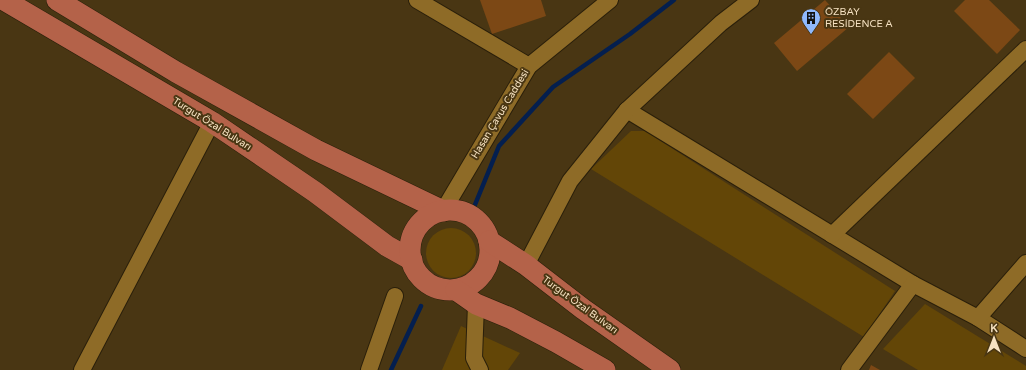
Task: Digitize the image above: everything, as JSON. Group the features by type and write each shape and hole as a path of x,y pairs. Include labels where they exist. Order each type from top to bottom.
{"main road":[{"name":"Turgut Özal Bulvarı","path":"4,0 212,122 315,192 387,246 412,260"},
{"name":"Turgut Özal Bulvarı","path":"57,0 176,72 316,150 443,211 455,211 467,214 477,220 489,241 490,254 487,267 479,278 469,286 456,290"},
{"path":"443,211 431,216 421,224 414,235 411,247 412,260 416,271 424,280 433,286 444,290 456,290 476,304 510,318 605,370"},
{"name":"Turgut Özal Bulvarı","path":"489,241 526,265 583,309 670,370"}],"street":[{"path":"417,0 529,66"},
{"name":"Hasan Çavus Caddesi","path":"443,211 529,66 610,0"},
{"path":"526,265 570,181 627,110 721,23 751,0"},
{"path":"832,235 1026,49"},
{"path":"627,110 913,284 978,318 1026,349"},
{"path":"82,370 212,122"},
{"path":"978,318 1026,263"},
{"path":"850,370 913,284"},
{"path":"369,370 395,296"},
{"path":"476,304 474,358 480,370"}],"shaded area":[{"path":"631,131 645,131 895,291 864,337 591,169"},
{"path":"451,228 461,230 469,235 474,243 476,253 474,263 469,271 461,276 451,278 441,276 433,271 428,263 426,253 428,243 433,235 441,230"},
{"path":"925,304 1026,366 1026,370 918,370 883,349"},
{"path":"461,326 520,353 508,370 442,370"}],"building":[{"path":"480,0 541,0 546,16 492,34"},
{"name":"ÖZBAY RESİDENCE A","path":"825,0 849,27 797,71 774,43"},
{"path":"965,0 989,0 1020,30 997,54 954,11"},
{"path":"889,52 915,78 873,119 847,94"},
{"path":"871,365 880,370 869,370"}],"waterway":[{"path":"472,212 499,146 553,87 630,34 674,0"},
{"path":"391,370 421,306"}],"place":[{"name":"ÖZBAY RESİDENCE A","path":"811,35"}]}
